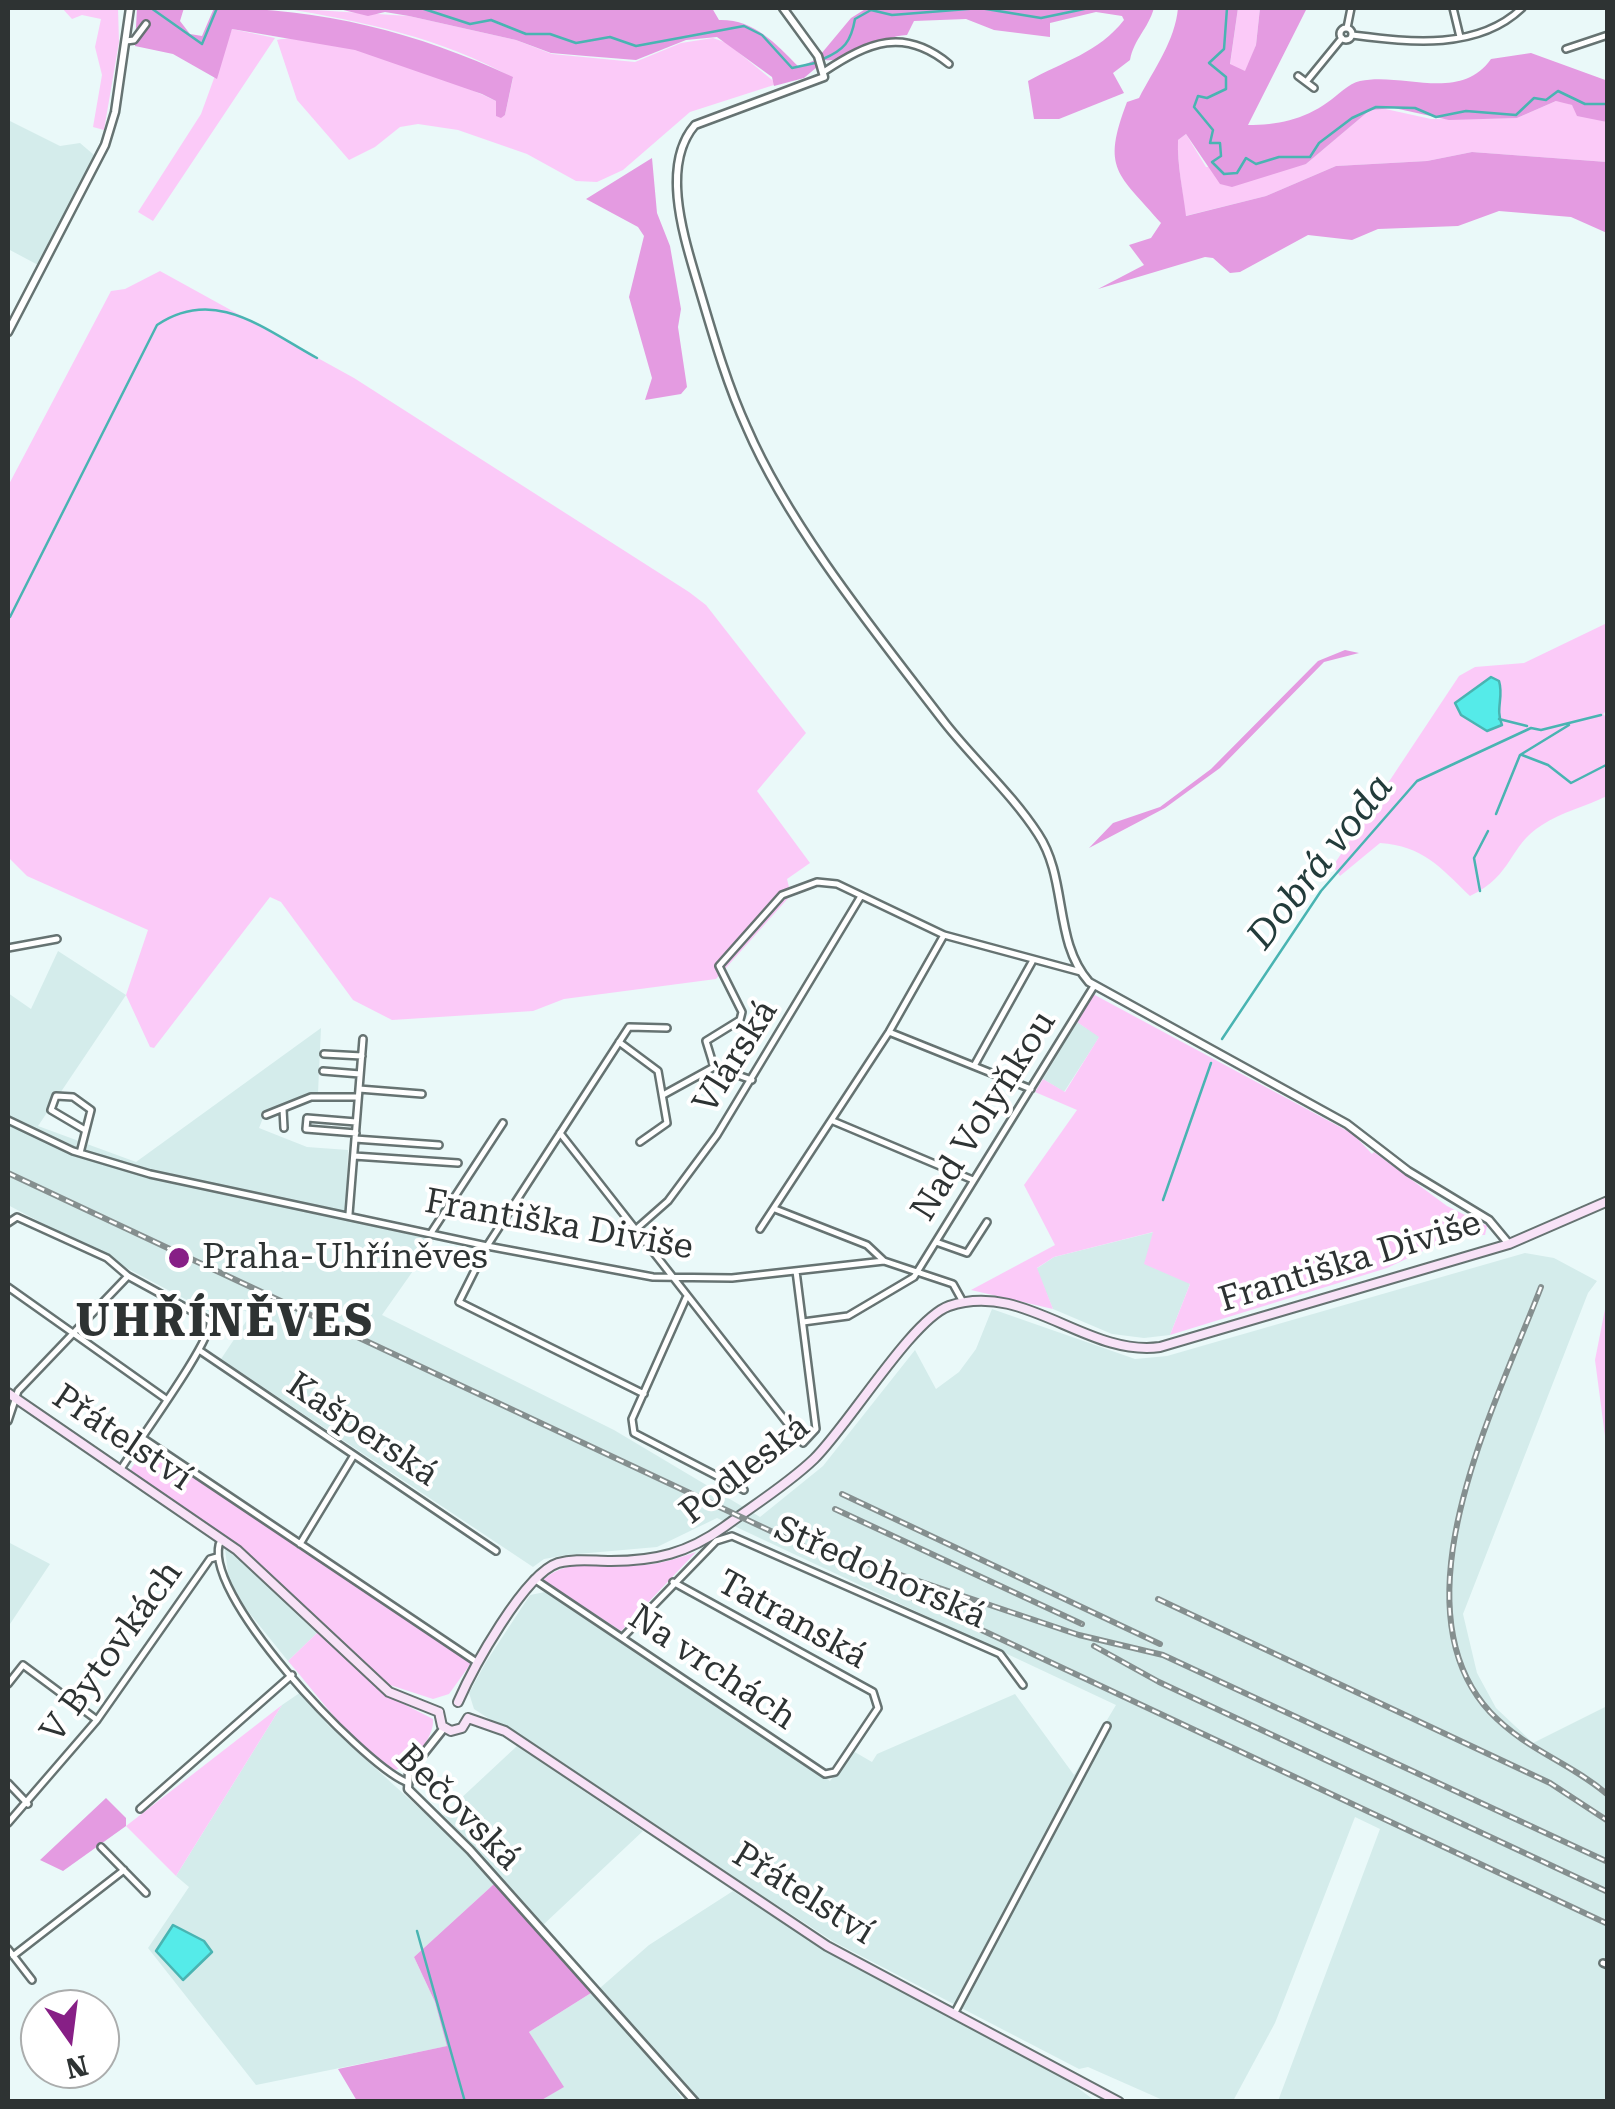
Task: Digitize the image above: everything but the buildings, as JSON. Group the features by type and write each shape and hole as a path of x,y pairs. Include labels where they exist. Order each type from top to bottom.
{"main road":[{"name":"Františka Diviše","path":"963,1302 1009,1304 1115,1345 1152,1348 1509,1244 1608,1201"},
{"name":"Podleská","path":"534,1579 563,1562 657,1558 702,1541 817,1456 931,1319 963,1302"},
{"name":"Přátelství","path":"8,1393 222,1539 265,1573 389,1692 439,1712"},
{"path":"458,1702 478,1663 534,1579"},
{"path":"458,1702 468,1718 459,1730 444,1728 439,1712 447,1703 458,1702"},
{"name":"Přátelství","path":"468,1718 505,1731 802,1930 1119,2102"}],"street":[{"path":"8,332 105,144 130,8"},
{"path":"783,8 826,71"},
{"path":"1351,8 1347,28 1352,35"},
{"path":"1453,8 1460,37"},
{"path":"1306,82 1342,38 1352,35 1416,43 1460,37 1496,28 1522,8"},
{"path":"126,42 134,40 146,24"},
{"path":"1342,38 1340,32 1347,28"},
{"path":"1566,49 1608,35"},
{"path":"948,64 922,46 895,39 854,52 811,85 789,88 708,117 692,128 680,153 680,220 720,356 760,455 888,646 1037,832 1057,873 1068,938 1081,972 1094,986 1347,1124 1408,1171 1489,1220 1509,1244"},
{"path":"1298,76 1314,88"},
{"path":"714,1067 706,1042 740,1020 742,1012 719,966 782,895 798,886 837,884 944,934 1032,962 1081,972"},
{"name":"Vlárská","path":"634,1231 655,1216 677,1190 752,1080 862,896"},
{"path":"760,1230 833,1121 944,934"},
{"path":"8,948 58,939"},
{"path":"974,1066 1032,962"},
{"name":"Nad Volyňkou","path":"917,1273 1094,986"},
{"path":"644,1394 461,1307 459,1302 486,1246 629,1027 666,1028"},
{"path":"888,1032 1032,1089"},
{"path":"349,1214 363,1040"},
{"path":"619,1042 654,1066 663,1095 667,1124 640,1142"},
{"path":"324,1054 362,1056"},
{"path":"663,1095 714,1067 752,1080"},
{"path":"323,1070 360,1074"},
{"path":"266,1115 319,1096 422,1094"},
{"path":"80,1153 86,1130 91,1110 86,1104 56,1096 51,1110 86,1130"},
{"path":"283,1108 284,1128"},
{"name":"Františka Diviše","path":"356,1122 307,1118 306,1129 438,1145"},
{"name":"Františka Diviše","path":"8,1120 80,1153 178,1180 486,1246 669,1278 796,1271 884,1261 953,1284 963,1302"},
{"path":"833,1121 974,1180"},
{"path":"431,1233 504,1123"},
{"path":"560,1133 669,1278 803,1443 816,1429 796,1271"},
{"path":"354,1156 458,1163"},
{"path":"774,1209 867,1245 884,1261"},
{"path":"8,1223 14,1217 107,1258 128,1276 210,1321 210,1332 121,1469"},
{"path":"936,1242 967,1254 987,1222"},
{"path":"803,1322 848,1316 917,1273"},
{"path":"8,1421 18,1391 128,1276"},
{"path":"8,1287 166,1399"},
{"path":"686,1298 632,1419 634,1434 744,1490"},
{"name":"Kašperská","path":"199,1350 496,1552"},
{"path":"141,1437 478,1663"},
{"path":"300,1544 354,1455"},
{"name":"Středohorská","path":"623,1638 716,1541 732,1536 1000,1654 1023,1686"},
{"path":"217,1557 222,1539"},
{"name":"Bečovská","path":"217,1557 232,1601 334,1724 392,1776 406,1782 693,2101"},
{"name":"V Bytovkách","path":"8,1822 28,1804 97,1720 210,1559 217,1557"},
{"name":"Na vrchách","path":"534,1579 825,1774 835,1772 855,1744"},
{"name":"Tatranská","path":"673,1582 873,1692 878,1708 855,1744"},
{"path":"8,1684 23,1665 97,1720"},
{"path":"140,1810 292,1675"},
{"path":"954,2014 1107,1726"},
{"path":"406,1782 411,1769 444,1728"},
{"path":"8,1784 28,1804"},
{"path":"101,1847 146,1893"},
{"path":"13,1956 124,1870"},
{"path":"8,1949 32,1980"}],"shaded area":[{"path":"62,8 118,8 119,42 104,130 93,127 102,75 95,47 101,19 82,15 72,19"},
{"path":"137,8 184,8 180,21 190,34 202,36 214,8 293,12 404,35 513,77 505,115 496,116 496,101 482,94 355,50 232,29 217,79 173,54 135,46"},
{"path":"283,8 409,16 516,40 552,54 635,62 681,43 713,38 727,43 777,84 690,112 623,170 597,182 576,181 527,154 458,130 418,124 400,127 375,147 349,160 297,100 277,40 323,42 420,70 496,101 496,115 500,117 505,115 513,78 430,42 372,25"},
{"path":"335,8 712,8 719,20 743,24 763,34 799,67 815,60 817,67 804,78 774,86 772,77 717,37 686,40 636,60 551,53 516,40 409,16 385,12 368,16"},
{"path":"867,8 1154,8 1130,60 1113,73 1124,93 1059,119 1034,119 1028,81 1092,49 1124,20 1122,16 1096,12 1050,23 1050,37 994,30 966,19 914,21 907,35 843,58 825,60 821,54 851,18"},
{"path":"1178,8 1238,8 1230,64 1245,71 1256,45 1260,8 1307,8 1248,125 1299,117 1360,81 1448,83 1464,80 1491,59 1531,53 1608,81 1607,122 1577,116 1572,105 1556,101 1517,118 1449,120 1394,108 1370,110 1306,164 1232,187 1220,184 1186,134 1178,140 1178,149 1186,216 1266,196 1336,166 1427,161 1472,152 1607,162 1607,233 1571,217 1499,211 1458,226 1378,229 1352,240 1308,235 1240,272 1230,273 1213,258 1205,257 1098,289 1144,265 1129,245 1151,238 1161,223 1124,181 1115,157 1115,143 1127,102 1139,98 1157,65 1173,32"},
{"path":"1238,8 1260,8 1256,45 1246,72 1230,65"},
{"path":"232,29 275,38 153,221 138,212 201,114"},
{"path":"1556,101 1607,122 1607,162 1472,152 1427,161 1336,166 1266,196 1185,216 1178,140 1186,134 1206,167 1306,164 1370,110 1381,108 1431,119 1517,118"},
{"path":"8,120 60,146 80,143 94,155 40,266 8,249"},
{"path":"652,158 657,213 670,246 681,309 678,327 687,387 681,394 645,400 652,378 629,297 644,236 638,227 586,199"},
{"path":"160,271 354,378 706,605 806,733 757,791 810,863 787,879 791,895 716,979 564,999 533,1011 392,1020 353,1000 281,902 270,897 154,1048 150,1047 126,995 148,930 27,876 8,857 8,486 111,291 125,289"},
{"path":"1607,623 1607,710 1603,714 1607,718 1607,796 1557,816 1531,833 1495,879 1470,896 1430,860 1395,845 1380,843 1340,876 1333,866 1459,676 1475,667 1524,663","holes":["1491,677 1499,681 1501,725 1487,731 1461,715 1455,703"]},
{"path":"1345,650 1359,653 1324,662 1220,768 1165,808 1089,848 1113,823 1160,807 1211,769 1318,661"},
{"path":"58,951 126,995 38,1126 136,1162 321,1028 318,1093 265,1113 259,1128 307,1147 348,1150 346,1217 434,1241 382,1315 614,1430 760,1517 823,1466 915,1350 936,1389 959,1372 976,1349 992,1309 1135,1359 1167,1356 1525,1253 1554,1258 1597,1281 1588,1293 1463,1614 1477,1673 1496,1708 1533,1743 1607,1706 1607,2101 1278,2101 1380,1829 1355,1817 1275,2023 1233,2101 1165,2101 1088,2067 1079,2069 834,1942 474,1709 469,1693 486,1662 530,1595 545,1592 830,1781 853,1751 872,1762 877,1754 1015,1694 1074,1775 1116,1705 717,1518 657,1547 566,1555 544,1559 533,1567 221,1359 251,1314 223,1300 215,1315 8,1205 8,993 31,1009"},
{"path":"1093,994 1353,1134 1372,1154 1447,1206 1487,1226 1485,1235 1457,1235 1387,1268 1170,1335 1190,1284 1144,1264 1153,1232 1054,1257 1037,1268 1053,1309 971,1290 1055,1245 1024,1185 1077,1110 1035,1092 1043,1079 1065,1092 1099,1037 1077,1022"},
{"path":"1077,1022 1100,1036 1064,1092 1043,1079"},
{"path":"1154,1232 1190,1284 1170,1335 1144,1338 1112,1334 1053,1309 1036,1269 1054,1257"},
{"path":"1607,1299 1607,1451 1595,1360"},
{"path":"146,1445 472,1662 449,1694 433,1699 390,1685 235,1543 130,1471"},
{"path":"8,1542 50,1564 8,1627"},
{"path":"225,1549 263,1577 318,1632 288,1661 230,1589"},
{"path":"696,1552 621,1631 543,1580 577,1565 649,1564"},
{"path":"318,1632 382,1693 433,1719 426,1742 402,1767 395,1770 365,1748 288,1661"},
{"path":"301,1692 328,1725 452,1838 494,1884 414,1957 435,2002 448,2046 256,2085 148,1948 189,1887 176,1876 282,1705"},
{"path":"282,1705 176,1876 126,1826"},
{"path":"517,1746 643,1831 543,1925 443,1815"},
{"path":"106,1798 126,1818 126,1826 63,1871 40,1860"},
{"path":"494,1884 591,1993 529,2032 564,2087 540,2101 357,2101 338,2069 447,2046 435,2002 414,1957"},
{"path":"733,1891 823,1949 1069,2081 1095,2101 700,2101 600,1988 649,1945"},
{"path":"591,1993 643,2047 684,2101 540,2101 563,2087 529,2032"}],"water":[{"path":"1491,677 1499,681 1502,725 1487,731 1461,715 1455,703"},
{"path":"173,1925 204,1941 212,1952 183,1980 156,1951"}],"waterway":[{"path":"151,8 202,44 217,8"},
{"path":"421,8 470,24 491,20 526,34 550,34 576,43 610,37 636,46 744,26 762,35 792,68 815,63"},
{"path":"823,59 841,48 849,39 855,19 871,10 892,15 980,8 1041,18 1089,8"},
{"path":"1227,8 1224,49 1209,63 1226,77 1226,89 1207,98 1198,96 1194,107 1213,130 1210,143 1220,143 1221,156 1212,162 1224,174 1237,173 1246,158 1256,164 1279,157 1310,157 1319,143 1352,118 1376,107 1415,108 1436,117 1466,111 1516,115 1534,98 1546,100 1558,91 1585,104 1608,104"},
{"path":"10,617 157,325 178,314 219,311 258,325 317,358"},
{"name":"Dobrá voda","path":"1222,1039 1321,891 1417,781 1531,728 1541,730 1601,715"},
{"path":"1499,719 1527,726"},
{"path":"1496,814 1520,755 1569,725"},
{"path":"1522,755 1548,765 1571,783 1608,764"},
{"path":"1480,891 1474,858 1488,831"},
{"name":"Dobrá voda","path":"1163,1200 1211,1063"},
{"path":"417,1931 465,2102"}],"railway":[{"path":"8,1173 1608,1924"},
{"path":"1541,1287 1480,1443 1462,1502 1451,1560 1450,1616 1462,1668 1490,1712 1519,1737 1608,1795"},
{"path":"842,1494 1160,1644"},
{"path":"835,1509 1082,1624"},
{"path":"856,1560 1079,1635 1163,1655 1608,1862"},
{"path":"1158,1599 1550,1783 1608,1821"},
{"path":"1094,1646 1159,1682 1608,1892"}],"place":[{"name":"Praha-Uhříněves","path":"179,1258"}],"district":[{"name":"UHŘÍNĚVES","path":"225,1323"}]}
